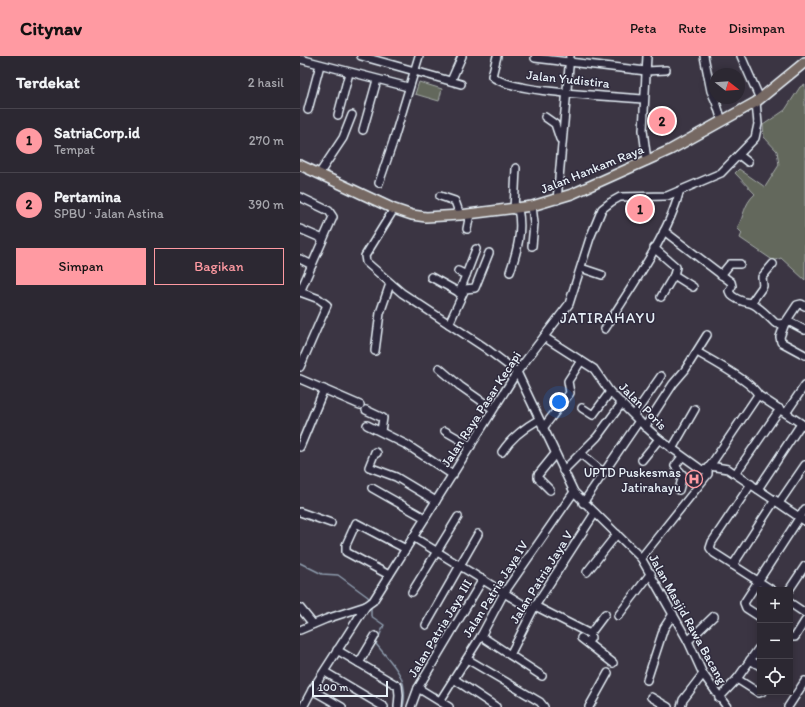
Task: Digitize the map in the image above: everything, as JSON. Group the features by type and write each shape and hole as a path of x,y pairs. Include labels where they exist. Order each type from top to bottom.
{"main road":[{"name":"Jalan Hankam Raya","path":"300,165 394,209 420,217 460,215 532,206 555,200 647,161 755,104 805,62"}],"street":[{"path":"363,56 461,84"},
{"path":"379,183 419,56"},
{"path":"452,82 462,56"},
{"name":"Jalan Yudistira","path":"497,56 492,76 495,79 537,90 643,99"},
{"path":"647,56 642,130 647,161"},
{"path":"704,56 711,91 722,121"},
{"name":"Jalan Raya Pasar Kecapi","path":"303,707 337,650 406,549 517,372 569,304 602,209 620,197 668,196 721,173 755,138 758,124 755,104 741,56"},
{"path":"535,58 570,60 646,71 666,70"},
{"path":"300,59 408,87"},
{"path":"555,200 570,60"},
{"path":"308,110 320,65"},
{"path":"338,114 349,72"},
{"path":"363,130 377,80"},
{"path":"319,174 343,138 352,115"},
{"path":"545,117 555,124 560,139 555,200"},
{"path":"739,155 748,162"},
{"path":"510,272 519,241 520,217 516,209 516,168"},
{"path":"605,329 664,231 679,192"},
{"path":"440,196 455,200 460,215"},
{"path":"300,197 331,212 333,217 301,288 327,305 300,367"},
{"path":"532,206 534,223 532,246"},
{"name":"Jalan Masjid Rawa Bacang","path":"394,209 365,256 366,262 390,284 484,347 517,372 538,420 574,492 583,503 641,558 651,573 688,641 704,674 719,698 727,707"},
{"path":"467,230 470,214"},
{"path":"300,229 323,239"},
{"path":"664,231 732,283 729,291 731,295 744,303 751,303 775,323 779,324 786,322 805,330"},
{"path":"654,248 676,267 674,275 661,297"},
{"path":"449,324 476,249"},
{"path":"461,293 465,290 475,288 489,253"},
{"path":"300,259 312,265"},
{"path":"721,275 730,264 740,264"},
{"path":"751,303 763,286 762,277 773,264"},
{"path":"581,268 602,275"},
{"path":"458,271 466,274"},
{"path":"674,275 693,287"},
{"path":"431,277 461,293"},
{"path":"375,351 380,313 390,284"},
{"path":"805,306 797,305 786,322 780,337 781,342 805,355"},
{"path":"645,427 673,384 685,370 707,335"},
{"name":"Jalan Poris","path":"544,337 598,373 610,392 645,427 682,457 702,470 709,467 721,466 736,473 802,519"},
{"path":"697,352 757,390 758,395 803,425 758,489"},
{"path":"543,428 570,393 568,381 581,361"},
{"path":"440,368 460,386 493,409"},
{"path":"634,415 661,376"},
{"path":"300,379 360,405"},
{"path":"736,473 783,411 803,394 805,385"},
{"path":"300,447 324,389"},
{"path":"582,408 593,415 610,392"},
{"path":"641,558 708,474 709,467 758,395"},
{"path":"563,471 582,454 597,437 622,403"},
{"path":"672,449 695,409"},
{"path":"366,410 382,418 384,422 381,431"},
{"path":"502,452 508,442 538,420"},
{"path":"583,503 639,421"},
{"path":"367,425 414,449 453,475"},
{"path":"445,431 471,446"},
{"path":"642,460 659,439"},
{"path":"373,452 366,466 396,477 436,501"},
{"path":"550,490 538,478 538,475 555,454"},
{"path":"582,454 604,473"},
{"path":"678,490 683,475 675,466 682,457"},
{"path":"733,565 805,465"},
{"path":"751,484 712,542 710,548 714,553 767,587"},
{"path":"372,488 425,518"},
{"name":"Jalan Patria Jaya IV","path":"440,701 481,636 504,593 574,492"},
{"path":"757,615 746,608 744,603 802,519 805,509"},
{"path":"300,512 331,523"},
{"name":"Jalan Patria Jaya V","path":"510,655 533,608 595,513"},
{"path":"412,592 458,517"},
{"path":"389,575 346,552 346,545 356,523 406,549"},
{"path":"426,625 478,534"},
{"path":"587,572 617,534"},
{"path":"414,536 437,552 504,593 590,634"},
{"path":"791,587 805,566"},
{"path":"618,616 651,573"},
{"name":"Jalan Patria Jaya III","path":"411,707 418,688 483,579"},
{"path":"300,630 369,604"},
{"path":"793,605 805,613"},
{"path":"300,608 313,624"},
{"path":"588,642 591,638 590,634 605,614"},
{"path":"647,680 664,628 673,614"},
{"path":"688,641 714,616"},
{"path":"793,637 795,637 805,621"},
{"path":"359,663 375,636"},
{"path":"481,636 542,676"},
{"path":"582,638 613,664"},
{"path":"337,650 398,686 398,707"},
{"path":"719,698 737,679 757,650"},
{"path":"467,659 540,702 544,707"},
{"path":"750,660 757,664"},
{"path":"325,672 384,707"},
{"path":"589,707 608,673"},
{"path":"681,707 683,700 704,674"},
{"path":"454,679 496,707"},
{"path":"737,679 757,692"},
{"path":"788,707 805,681"},
{"path":"418,688 449,707"},
{"path":"312,690 342,707"},
{"path":"650,697 668,707"}],"green space":[{"path":"419,82 442,89 439,101 415,94"},
{"path":"805,84 805,280 781,258 774,261 740,238 742,233 737,228 748,202 755,194 735,173 739,169 765,187 779,165 777,151 764,137 763,125 785,110 800,87"}],"waterway":[{"path":"300,563 322,574 338,575 368,597 370,601"},
{"path":"371,605 371,616 384,625 376,644 394,666 402,680 405,697 403,707"}],"place":[{"name":"Pertamina","path":"662,121"},
{"name":"SatriaCorp.id","path":"640,209"},
{"name":"UPTD Puskesmas Jatirahayu","path":"694,479"}],"district":[{"name":"JATIRAHAYU","path":"608,318"}]}
